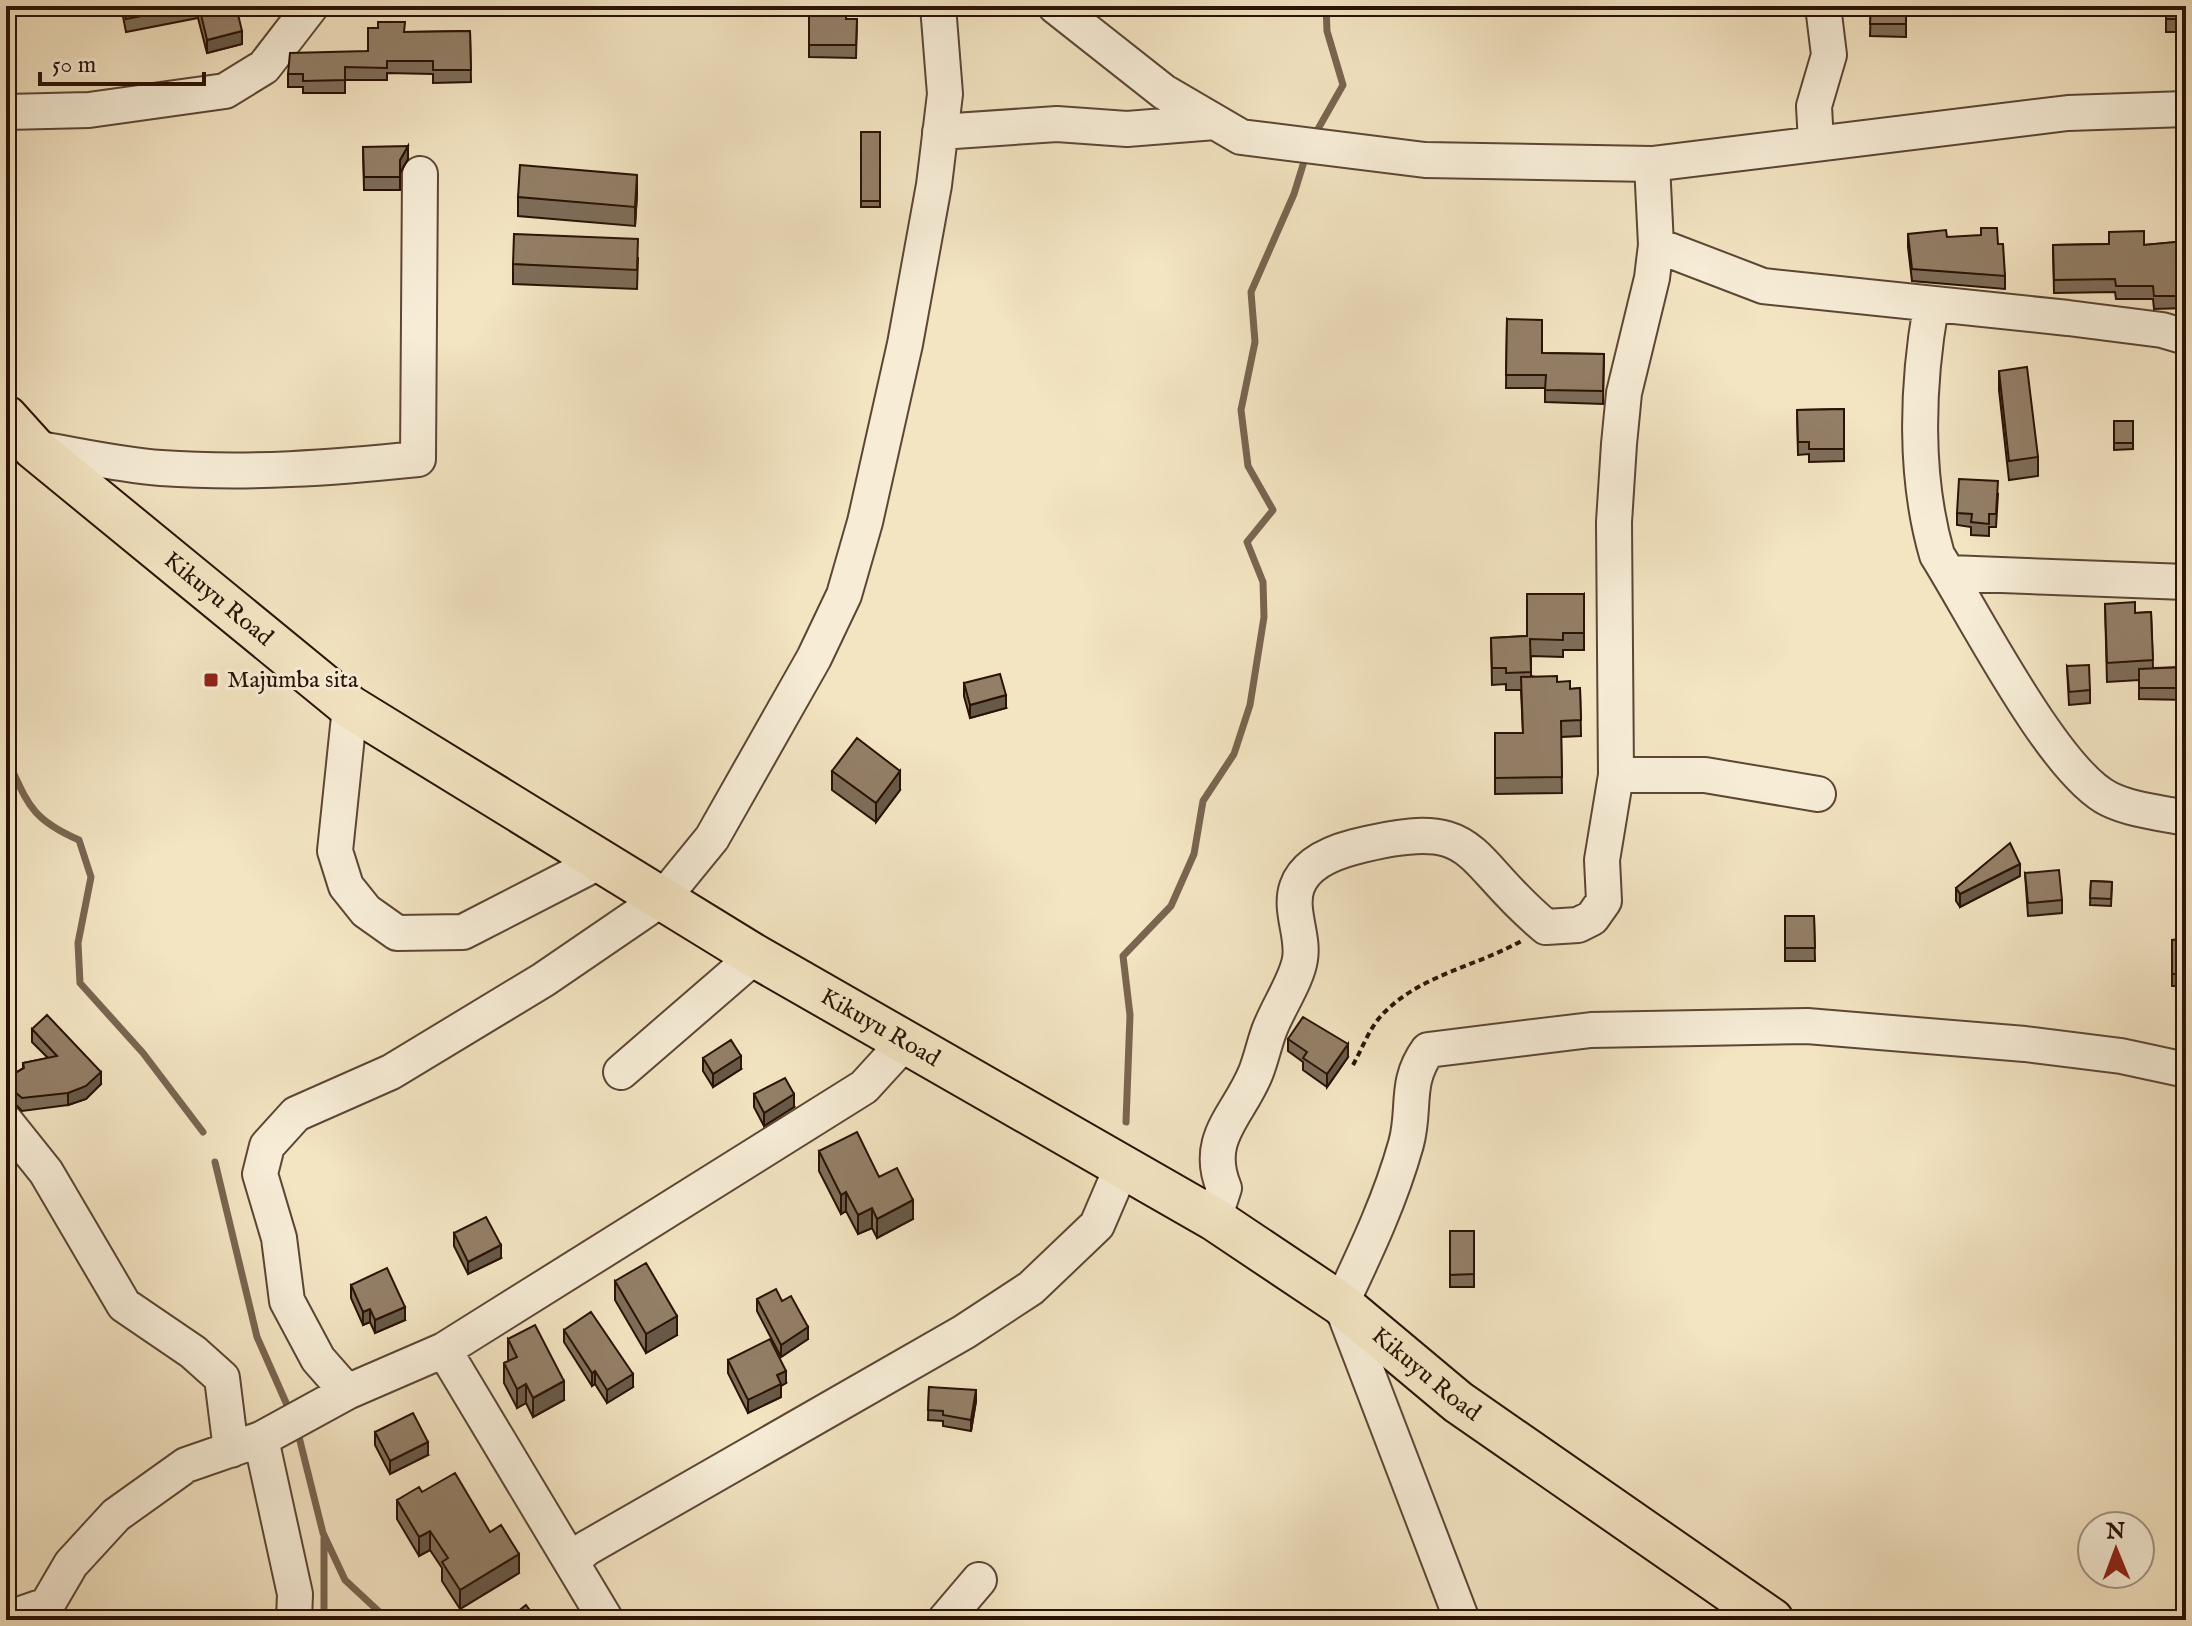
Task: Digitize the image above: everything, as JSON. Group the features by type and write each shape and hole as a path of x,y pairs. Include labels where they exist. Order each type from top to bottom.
{"main road":[{"name":"Kikuyu Road","path":"6,417 34,448 350,707 755,956 906,1041 1121,1169 1214,1219 1341,1304 1458,1402 1772,1620"}],"street":[{"path":"6,112 89,110 225,91 264,67 311,6"},
{"path":"347,1392 318,1359 287,1301 279,1238 260,1174 267,1146 296,1114 391,1072 543,980 663,898 712,838 814,658 844,595 865,522 905,344 940,132 945,94 938,6"},
{"path":"1055,6 1164,92 1241,137 1409,159 1652,164 2068,113 2185,111"},
{"path":"1816,143 1814,106 1829,55 1823,6"},
{"path":"940,132 1057,124 1127,129 1215,122"},
{"path":"1214,1219 1224,1188 1217,1171 1223,1131 1256,1073 1276,1013 1300,963 1302,940 1296,915 1296,888 1311,866 1337,851 1417,833 1454,840 1478,856 1512,899 1546,927 1578,925 1592,918 1604,901 1602,860 1616,775 1616,494 1624,393 1652,278 1656,245 1652,164"},
{"path":"34,448 159,468 229,471 309,470 418,459 420,174"},
{"path":"1656,245 1763,286 1844,292 1931,306 2068,318 2162,330 2186,337"},
{"path":"1931,306 1923,353 1922,463 1928,523 1937,555 2056,750 2087,785 2110,800 2186,818"},
{"path":"1949,573 2186,582"},
{"path":"350,707 335,851 346,886 366,911 397,933 463,932 599,862"},
{"path":"1616,775 1705,775 1818,794"},
{"path":"621,1072 755,956"},
{"path":"1462,1620 1341,1304 1385,1212 1407,1139 1409,1096 1416,1066 1428,1050 1591,1030 1807,1026 2025,1044 2121,1056 2186,1070"},
{"path":"6,1619 46,1612 71,1564 116,1515 186,1465 246,1444 347,1392 444,1350 864,1087 906,1041"},
{"path":"6,1122 46,1172 124,1305 193,1352 222,1378 295,1594 294,1620"},
{"path":"571,1561 587,1548 964,1332 1031,1288 1097,1225 1121,1169"},
{"path":"444,1350 606,1620"},
{"path":"945,1620 979,1580"}],"path":[{"path":"1353,1065 1379,1018 1408,992 1442,975 1490,959 1546,927"}],"building":[{"path":"124,6 193,6 126,19"},
{"path":"199,6 236,6 242,31 207,40"},
{"path":"1871,6 1906,6 1906,24 1870,24"},
{"path":"2166,6 2186,6 2186,19 2166,19"},
{"path":"809,10 846,10 846,19 857,19 856,45 809,45"},
{"path":"378,22 405,22 404,32 470,31 471,70 433,70 433,61 387,61 387,68 345,67 345,80 303,81 303,74 288,74 290,53 368,51 368,28 378,28"},
{"path":"861,132 880,132 880,201 861,201"},
{"path":"408,146 400,160 400,177 364,177 363,147"},
{"path":"520,165 637,175 635,207 518,197"},
{"path":"1981,228 1997,228 1998,244 2003,244 2005,276 1912,269 1908,234 1946,230 1947,237 1981,235"},
{"path":"2144,231 2144,245 2186,241 2186,296 2154,296 2153,286 2116,286 2115,279 2054,280 2053,245 2109,244 2109,232"},
{"path":"514,234 638,239 637,270 513,264"},
{"path":"1507,319 1542,320 1542,353 1604,354 1603,391 1545,390 1546,375 1506,375"},
{"path":"2027,367 2038,457 2009,461 1999,371"},
{"path":"1844,409 1844,449 1809,449 1809,442 1798,442 1797,410"},
{"path":"2114,421 2133,421 2133,443 2114,443"},
{"path":"1959,479 1998,481 1996,514 1989,514 1989,524 1971,522 1972,514 1957,513"},
{"path":"1527,594 1584,594 1584,633 1563,633 1563,640 1530,639 1531,672 1506,673 1506,668 1492,668 1491,638 1527,636"},
{"path":"2135,602 2135,613 2151,612 2153,660 2107,663 2105,604"},
{"path":"2089,665 2090,690 2069,692 2067,666"},
{"path":"2186,667 2186,688 2139,688 2139,669"},
{"path":"1000,674 1006,695 970,705 964,683"},
{"path":"1557,676 1557,682 1570,681 1570,689 1580,688 1581,720 1561,721 1562,777 1495,778 1495,733 1523,733 1521,677"},
{"path":"857,738 900,771 876,803 832,771"},
{"path":"2010,843 2020,864 1960,894 1956,888"},
{"path":"2059,870 2062,900 2028,903 2025,873"},
{"path":"2091,881 2112,882 2111,899 2090,898"},
{"path":"1785,916 1814,916 1815,948 1785,948"},
{"path":"2186,939 2186,974 2172,974 2172,940"},
{"path":"47,1015 101,1072 86,1086 68,1093 22,1098 15,1092 12,1075 24,1068 23,1063 57,1056 32,1029"},
{"path":"1303,1017 1348,1044 1327,1074 1303,1058 1307,1052 1288,1039"},
{"path":"731,1040 741,1056 713,1074 703,1058"},
{"path":"785,1078 794,1094 764,1113 754,1094"},
{"path":"857,1132 879,1177 897,1168 913,1200 877,1219 872,1208 858,1215 846,1192 841,1195 819,1151"},
{"path":"486,1217 501,1245 468,1262 454,1233"},
{"path":"1450,1231 1474,1231 1474,1274 1450,1275"},
{"path":"646,1263 677,1316 646,1334 615,1281"},
{"path":"387,1268 405,1307 375,1320 370,1309 363,1312 351,1285"},
{"path":"776,1289 782,1301 791,1296 808,1327 781,1345 757,1299"},
{"path":"591,1312 633,1374 607,1390 564,1330"},
{"path":"535,1325 564,1381 533,1398 526,1384 517,1389 504,1363 517,1357 508,1339"},
{"path":"770,1339 786,1371 777,1375 781,1384 748,1400 728,1360"},
{"path":"929,1387 976,1390 971,1420 943,1415 943,1411 928,1410"},
{"path":"413,1413 428,1442 390,1461 375,1432"},
{"path":"455,1473 490,1532 501,1525 519,1554 460,1590 442,1562 448,1558 430,1531 419,1537 397,1500 419,1487 422,1492"},
{"path":"526,1605 537,1620 507,1620"}],"waterway":[{"path":"1314,136 1343,85 1327,31 1326,6"},
{"path":"1126,1122 1130,1015 1123,956 1171,906 1194,854 1203,801 1234,754 1250,705 1264,617 1263,582 1247,542 1273,510 1248,466 1241,410 1255,342 1251,292 1294,194 1306,155"},
{"path":"6,757 32,808 50,824 79,840 91,877 78,943 80,983 143,1053 203,1132"},
{"path":"215,1162 257,1337 291,1414"},
{"path":"297,1429 323,1533 345,1580 388,1620"},
{"path":"324,1538 324,1620"}],"place":[{"name":"Majumba sita","path":"211,680"}]}
